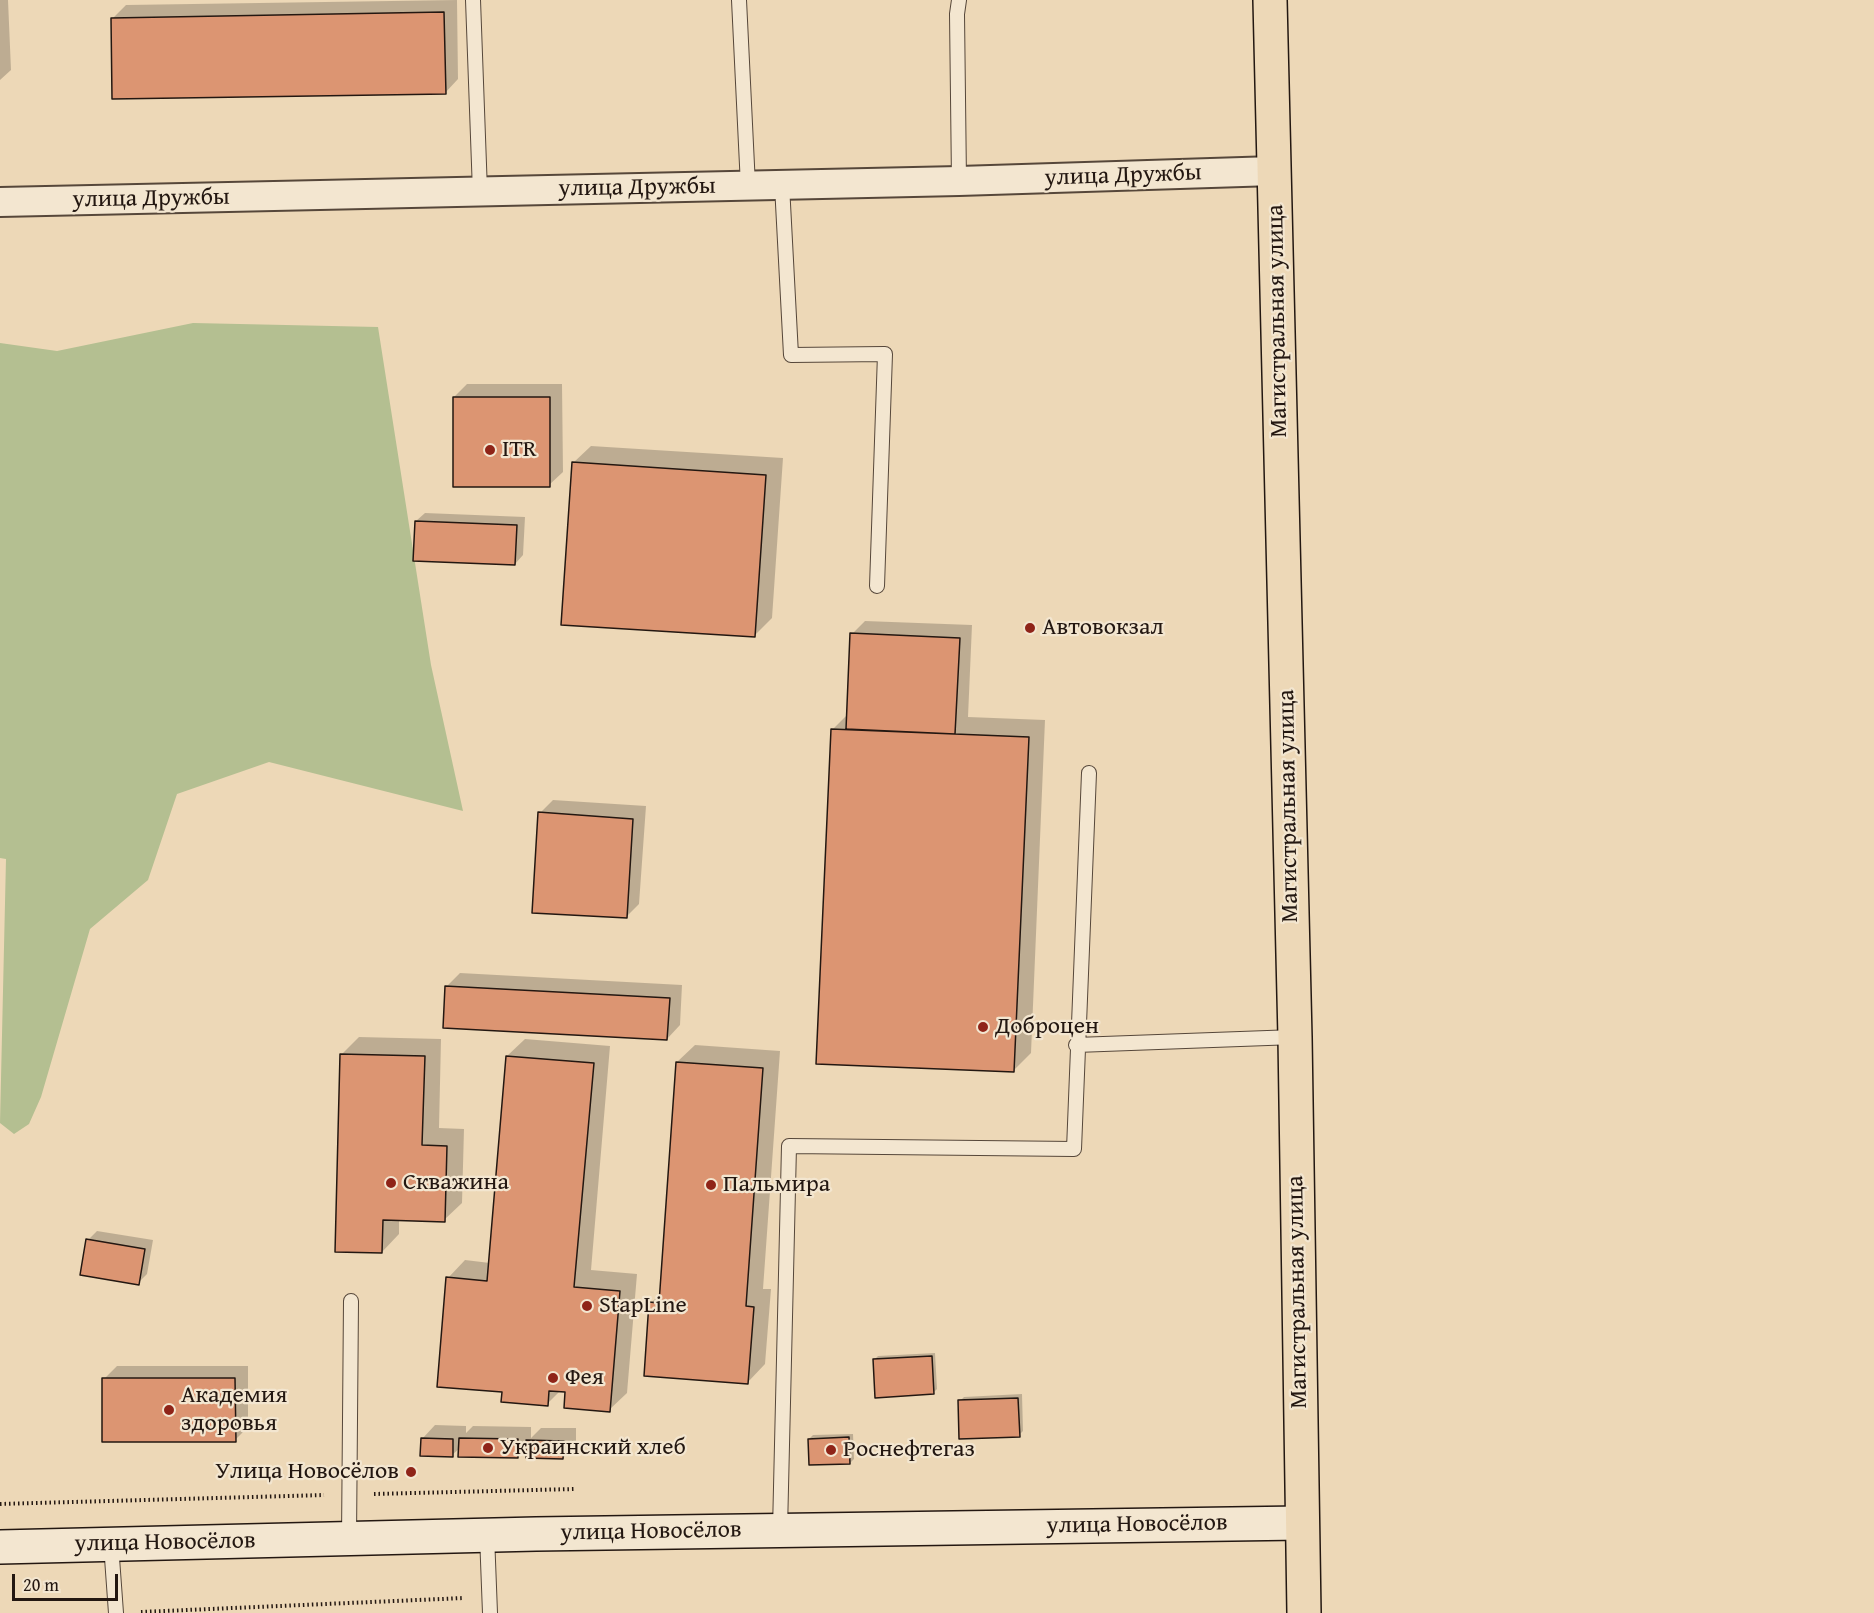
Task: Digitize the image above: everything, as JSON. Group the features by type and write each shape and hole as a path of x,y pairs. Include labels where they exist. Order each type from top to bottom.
{"main road":[{"name":"Магистральная улица","path":"1270,0 1295,1037 1304,1613"},
{"name":"улица Новосёлов","path":"0,1547 487,1535 1301,1523"}],"street":[{"name":"улица Дружбы","path":"0,202 959,181 1274,171"}],"lane":[{"path":"473,0 480,192"},
{"path":"740,0 748,186"},
{"path":"959,0 957,14 959,181"},
{"path":"782,185 791,355 885,354 877,586"},
{"path":"780,1530 789,1146 1074,1149 1089,773"},
{"path":"1077,1045 1295,1037"},
{"path":"349,1538 351,1301"},
{"path":"487,1535 490,1613"},
{"path":"111,1544 116,1613"}],"path":[{"path":"0,1504 574,1489"},
{"path":"116,1613 476,1598"}],"green space":[{"path":"193,323 378,327 431,665 463,811 269,762 177,794 148,880 90,929 41,1097 29,1124 14,1134 0,1123 6,859 0,858 0,343 57,351"}],"building":[{"path":"444,12 446,94 112,99 111,18"},
{"path":"453,397 550,397 550,487 453,487"},
{"path":"572,462 766,475 755,637 561,625"},
{"path":"415,521 517,525 515,565 413,561"},
{"path":"850,633 960,638 955,734 846,729"},
{"path":"831,729 1029,737 1014,1072 816,1064"},
{"path":"538,812 633,819 627,918 532,913"},
{"path":"445,986 670,998 667,1040 443,1028"},
{"name":"Скважина","path":"340,1054 425,1056 422,1145 447,1146 445,1222 383,1220 382,1253 335,1252"},
{"path":"506,1056 594,1063 574,1287 620,1291 610,1412 564,1408 565,1392 549,1391 548,1406 501,1402 502,1392 437,1387 446,1277 487,1281"},
{"name":"Пальмира","path":"676,1062 763,1068 746,1306 754,1307 748,1384 644,1376 649,1302 659,1303"},
{"path":"86,1239 145,1249 139,1285 80,1275"},
{"path":"932,1356 934,1394 875,1398 873,1359"},
{"name":"Академия здоровья","path":"102,1378 235,1378 236,1442 102,1442"},
{"path":"1018,1398 1020,1437 959,1439 958,1400"},
{"path":"849,1437 850,1464 809,1465 808,1439"},
{"path":"421,1438 453,1439 453,1457 420,1456"},
{"name":"Украинский хлеб","path":"459,1438 518,1439 518,1458 458,1457"},
{"path":"526,1440 564,1441 563,1459 526,1458"}],"place":[{"name":"ITR","path":"490,450"},
{"name":"Автовокзал","path":"1030,628"},
{"name":"Доброцен","path":"983,1027"},
{"name":"Скважина","path":"391,1183"},
{"name":"Пальмира","path":"711,1185"},
{"name":"StapLine","path":"587,1306"},
{"name":"Фея","path":"553,1378"},
{"name":"Академия здоровья","path":"169,1410"},
{"name":"Украинский хлеб","path":"488,1448"},
{"name":"Роснефтегаз","path":"831,1450"},
{"name":"Улица Новосёлов","path":"411,1472"}]}
